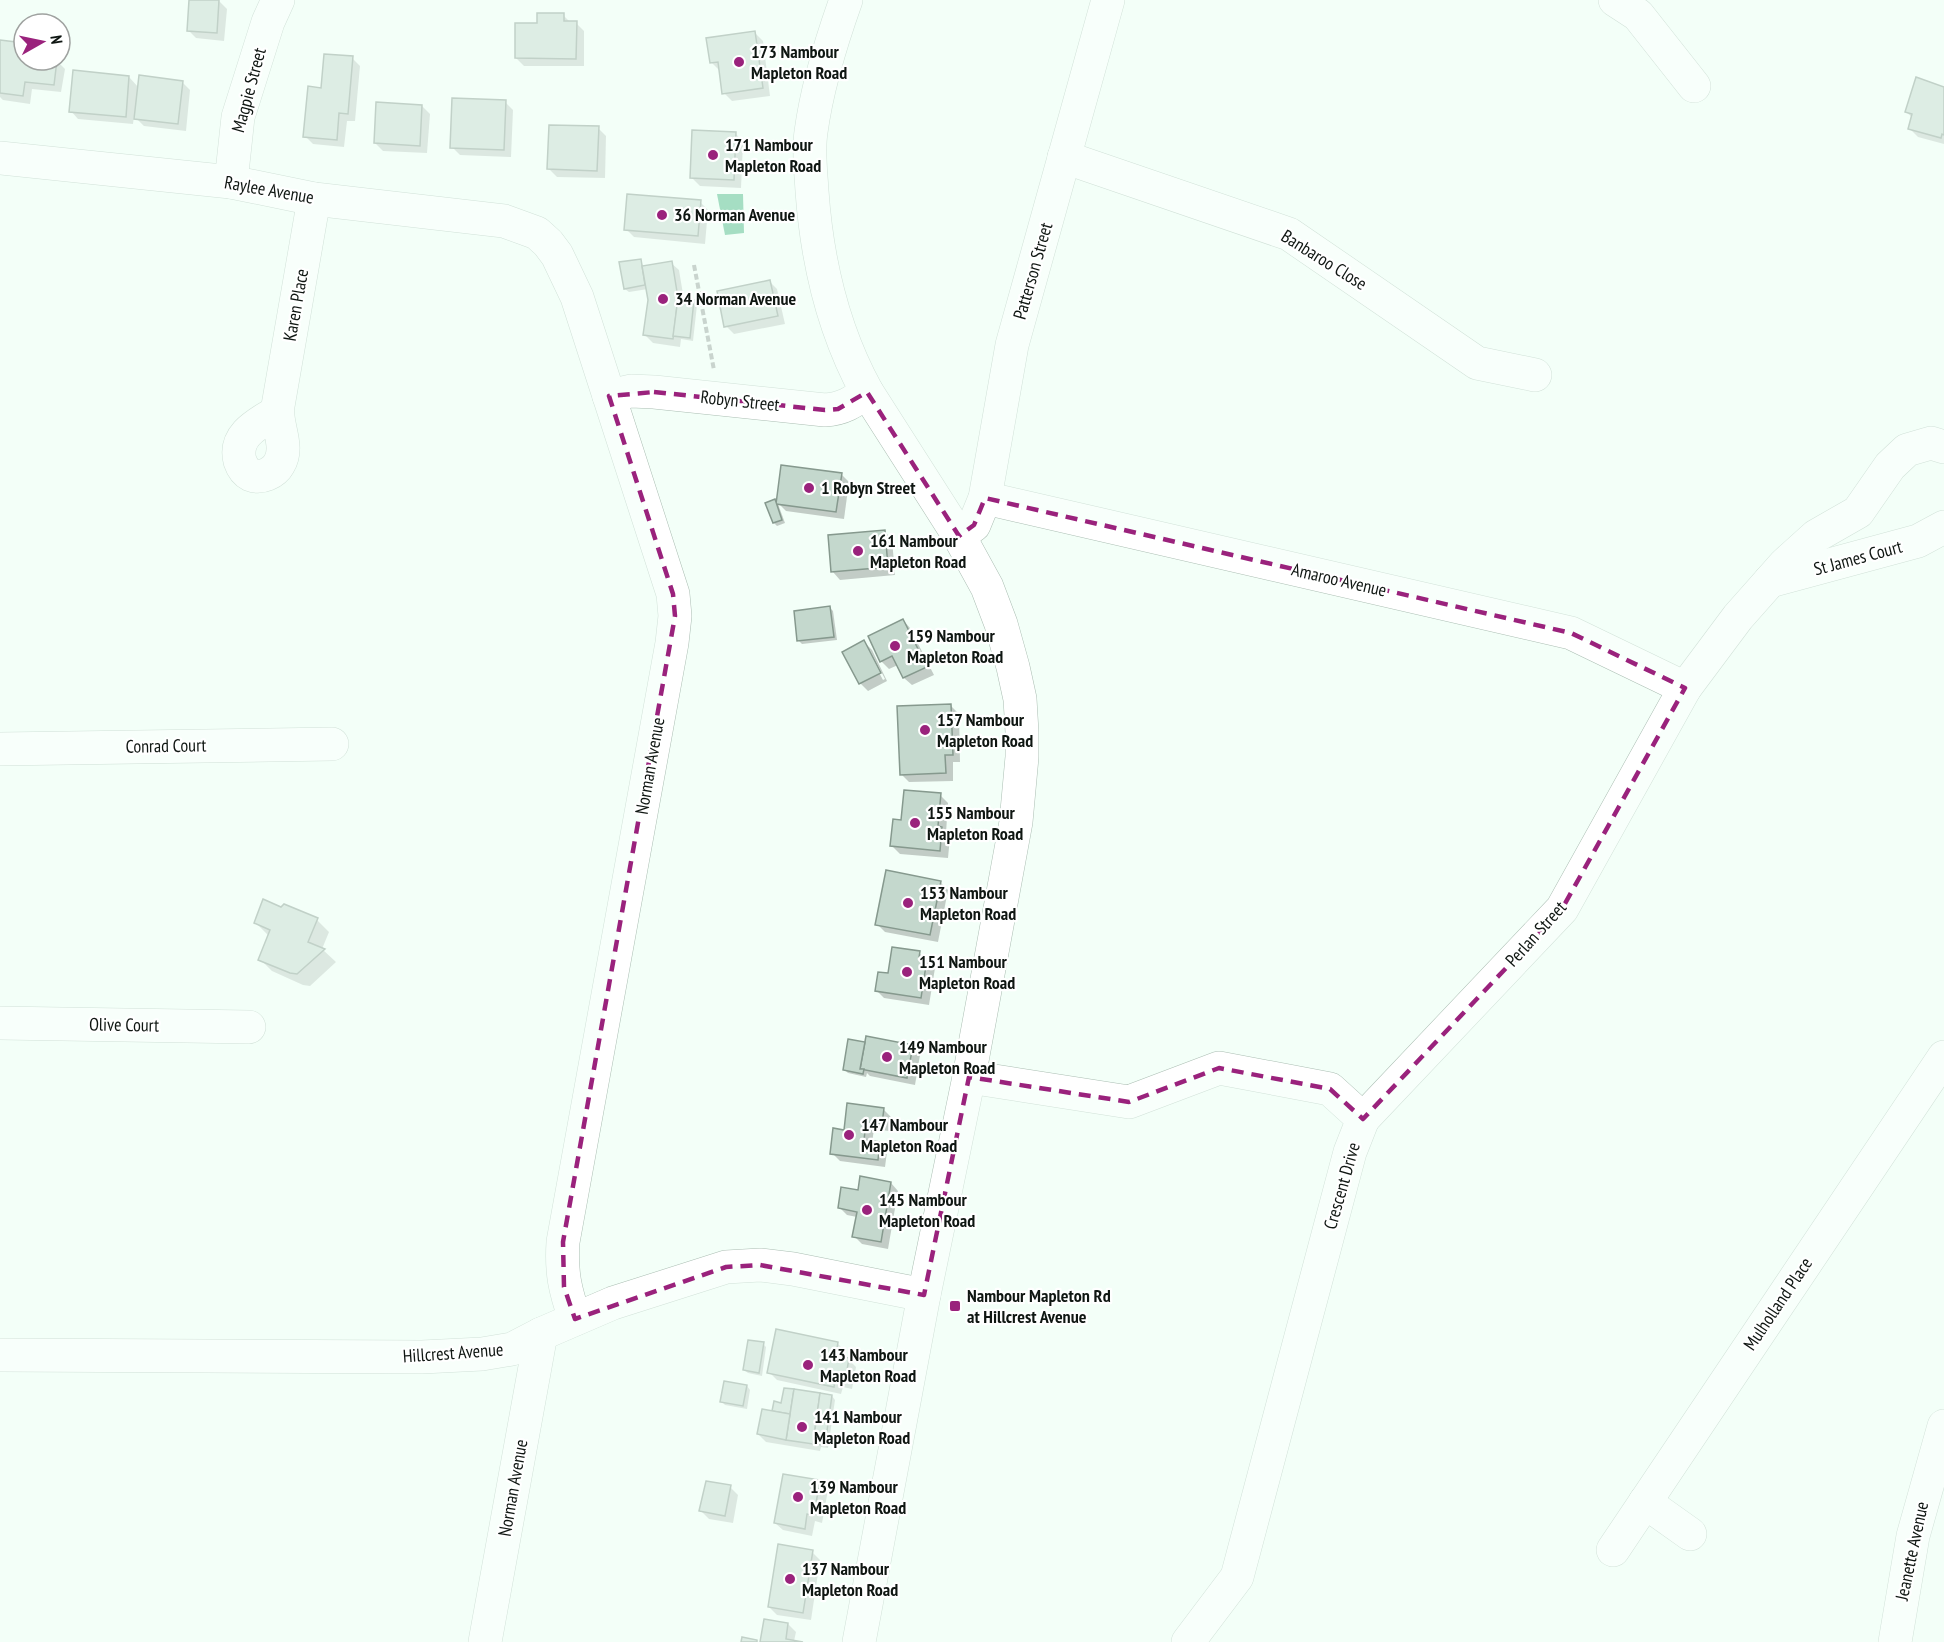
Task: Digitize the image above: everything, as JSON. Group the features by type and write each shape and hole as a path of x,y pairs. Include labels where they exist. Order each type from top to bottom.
{"street":[{"name":"Magpie Street","path":"231,182 238,117 268,22 278,0"},
{"path":"846,0 828,57 811,134 810,165 817,236 827,295 857,374 987,586 1013,667 1020,699 1022,732 1016,822 969,1077 924,1295 860,1642"},
{"name":"Patterson Street","path":"958,537 974,525 985,498 1012,345 1108,0"},
{"path":"1616,0 1638,15 1694,86"},
{"name":"Banbaroo Close","path":"1064,157 1289,234 1477,363 1535,375"},
{"name":"Raylee Avenue","path":"0,158 231,182 314,199 504,221 537,233"},
{"name":"Karen Place","path":"277,412 314,199"},
{"name":"Norman Avenue","path":"537,233 548,243 568,275 673,594 675,616 672,643 563,1242 564,1287 575,1319"},
{"name":"Robyn Street","path":"609,396 631,391 838,409 867,392"},
{"name":"St James Court","path":"1684,688 1768,582 1816,536 1858,512 1890,466 1907,450 1931,443 1944,447"},
{"name":"Amaroo Avenue","path":"985,498 1571,633 1684,688"},
{"name":"St James Court","path":"1768,582 1918,541 1944,526"},
{"name":"Perlan Street","path":"1363,1119 1562,909 1684,688"},
{"name":"Conrad Court","path":"0,749 332,744"},
{"name":"Olive Court","path":"0,1023 249,1027"},
{"name":"Mulholland Place","path":"1613,1550 1944,1057"},
{"name":"Crescent Drive","path":"969,1077 1129,1102 1219,1068 1330,1089 1363,1119 1350,1152 1237,1577 1188,1642"},
{"name":"Hillcrest Avenue","path":"0,1355 422,1357 482,1354 512,1349 541,1334 613,1304 726,1267 760,1265 793,1269 924,1295"},
{"name":"Norman Avenue","path":"485,1642 541,1334"},
{"name":"Jeanette Avenue","path":"1895,1642 1913,1536 1944,1426"},
{"path":"1645,1502 1690,1534"}],"path":[{"path":"694,265 719,398"}],"highlighted area":[{"path":"654,392 825,410 838,409 867,392 959,536 974,525 985,498 1571,633 1685,688 1562,909 1363,1119 1330,1089 1219,1068 1129,1102 969,1077 924,1295 760,1265 726,1267 575,1319 564,1287 563,1242 675,616 673,594 609,396"}],"shaded area":[{"path":"717,194 743,194 744,233 725,235"}],"building":[{"path":"189,0 219,0 217,33 187,31"},
{"path":"537,13 564,13 564,21 577,21 576,59 515,58 515,23 537,23"},
{"name":"173 Nambour Mapleton Road","path":"755,31 763,88 722,94 718,62 710,63 706,38"},
{"path":"0,40 12,42 12,72 56,72 54,85 25,82 23,96 0,93"},
{"path":"324,54 353,56 348,114 339,113 337,140 303,137 308,86 321,88"},
{"path":"73,70 129,76 126,117 69,112"},
{"path":"139,75 183,81 178,124 134,119"},
{"path":"1916,77 1944,87 1944,135 1942,134 1941,138 1908,129 1912,114 1905,112"},
{"path":"452,98 506,100 504,150 450,148"},
{"path":"376,102 422,105 420,146 374,143"},
{"path":"549,125 599,126 597,171 547,169"},
{"name":"171 Nambour Mapleton Road","path":"692,130 736,132 734,180 690,178"},
{"name":"36 Norman Avenue","path":"627,194 701,200 698,236 624,230"},
{"path":"641,259 645,285 624,289 619,262"},
{"name":"34 Norman Avenue","path":"672,261 678,298 673,339 643,335 648,300 642,266"},
{"path":"770,280 778,316 724,327 717,291"},
{"path":"678,298 694,300 690,338 673,336"},
{"name":"1 Robyn Street","path":"781,465 842,473 836,512 776,504"},
{"path":"775,499 782,520 773,523 765,503"},
{"name":"161 Nambour Mapleton Road","path":"885,530 888,567 831,572 828,535"},
{"path":"830,606 834,637 797,641 794,611"},
{"name":"159 Nambour Mapleton Road","path":"903,619 927,667 903,678 892,656 880,662 868,636"},
{"path":"864,640 881,673 859,684 842,652"},
{"name":"157 Nambour Mapleton Road","path":"951,704 953,755 945,755 946,773 900,775 897,706"},
{"name":"155 Nambour Mapleton Road","path":"904,790 941,793 938,826 942,827 940,851 890,846 893,819 901,820"},
{"name":"153 Nambour Mapleton Road","path":"886,870 941,881 930,935 875,925"},
{"path":"263,899 281,907 284,904 318,918 308,942 325,949 297,974 258,960 270,930 254,923"},
{"name":"151 Nambour Mapleton Road","path":"892,947 920,951 919,958 927,959 921,998 875,991 878,972 888,973"},
{"name":"149 Nambour Mapleton Road","path":"866,1036 913,1045 907,1078 860,1069"},
{"path":"848,1039 865,1042 860,1069 864,1069 863,1074 843,1070"},
{"name":"147 Nambour Mapleton Road","path":"847,1103 884,1108 882,1124 866,1122 864,1140 880,1142 878,1160 830,1154 833,1128 844,1130"},
{"name":"145 Nambour Mapleton Road","path":"860,1176 891,1182 881,1242 852,1237 857,1212 838,1208 841,1187 858,1190"},
{"name":"143 Nambour Mapleton Road","path":"776,1329 838,1342 836,1355 849,1358 845,1382 835,1380 834,1387 767,1373"},
{"path":"748,1340 764,1342 759,1373 743,1370"},
{"path":"724,1381 747,1385 743,1406 720,1402"},
{"path":"784,1388 794,1389 790,1414 772,1411 774,1401 781,1403"},
{"name":"141 Nambour Mapleton Road","path":"794,1389 820,1393 813,1444 786,1440"},
{"path":"820,1393 832,1395 825,1445 813,1444"},
{"path":"762,1409 790,1414 786,1440 757,1434"},
{"name":"139 Nambour Mapleton Road","path":"783,1474 820,1480 814,1515 807,1514 805,1529 774,1523"},
{"path":"706,1481 731,1485 725,1516 699,1511"},
{"name":"137 Nambour Mapleton Road","path":"778,1544 813,1550 803,1613 768,1607"},
{"path":"764,1619 788,1623 786,1639 803,1642 760,1642"},
{"path":"742,1637 757,1640 757,1642 741,1642"}],"place":[{"name":"173 Nambour Mapleton Road","path":"739,62"},
{"name":"171 Nambour Mapleton Road","path":"713,155"},
{"name":"36 Norman Avenue","path":"662,215"},
{"name":"34 Norman Avenue","path":"663,299"},
{"name":"1 Robyn Street","path":"809,488"},
{"name":"161 Nambour Mapleton Road","path":"858,551"},
{"name":"159 Nambour Mapleton Road","path":"895,646"},
{"name":"157 Nambour Mapleton Road","path":"925,730"},
{"name":"155 Nambour Mapleton Road","path":"915,823"},
{"name":"153 Nambour Mapleton Road","path":"908,903"},
{"name":"151 Nambour Mapleton Road","path":"907,972"},
{"name":"149 Nambour Mapleton Road","path":"887,1057"},
{"name":"147 Nambour Mapleton Road","path":"849,1135"},
{"name":"145 Nambour Mapleton Road","path":"867,1210"},
{"name":"Nambour Mapleton Rd at Hillcrest Avenue","path":"955,1306"},
{"name":"143 Nambour Mapleton Road","path":"808,1365"},
{"name":"141 Nambour Mapleton Road","path":"802,1427"},
{"name":"139 Nambour Mapleton Road","path":"798,1497"},
{"name":"137 Nambour Mapleton Road","path":"790,1579"}]}
